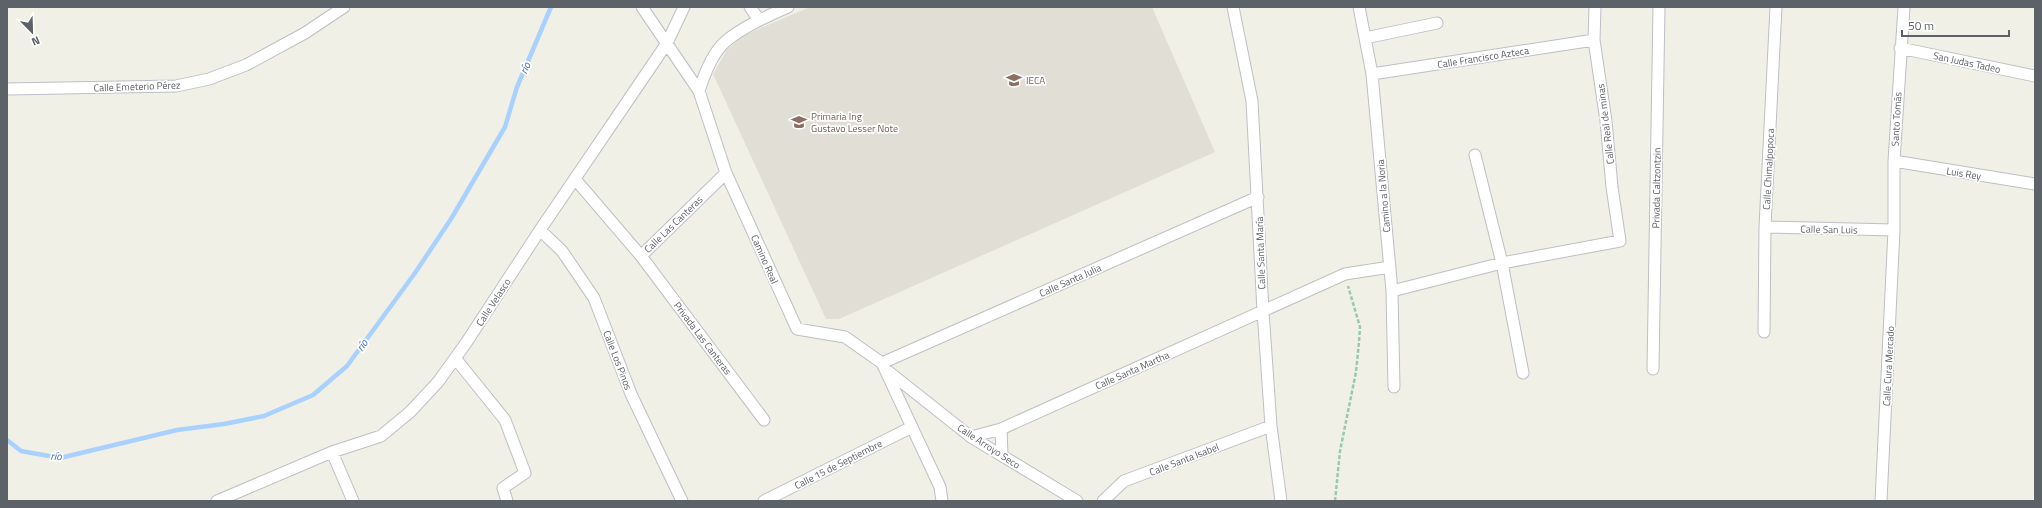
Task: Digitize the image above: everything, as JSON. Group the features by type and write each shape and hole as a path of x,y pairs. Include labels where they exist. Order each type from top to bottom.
{"street":[{"name":"Calle Emeterio Pérez","path":"7,89 176,86 209,79 246,65 306,33 344,7"},
{"name":"Camino Real","path":"642,7 699,91 726,173 797,329 845,337 884,366"},
{"name":"Calle Velasco","path":"218,501 332,452 381,436 410,412 438,382 455,358 667,43 684,7"},
{"path":"750,7 760,20"},
{"path":"699,91 705,70 726,41 760,20 788,7"},
{"name":"Calle Santa María","path":"1233,7 1252,101 1263,311 1271,426 1280,501"},
{"name":"Camino a la Noria","path":"1359,7 1372,74 1390,267 1394,387"},
{"name":"Calle Real de minas","path":"1502,263 1620,241 1612,187 1606,121 1594,40 1594,7"},
{"name":"Privada Caltzontzin","path":"1653,369 1659,7"},
{"name":"Calle Chimalpopoca","path":"1764,332 1765,227 1776,7"},
{"name":"Santo Tomás","path":"1894,230 1894,161 1900,48 1904,7"},
{"path":"1365,38 1437,23"},
{"name":"Calle Francisco Azteca","path":"1372,74 1594,40"},
{"name":"San Judas Tadeo","path":"1900,48 2035,76"},
{"path":"1475,155 1502,263 1523,373"},
{"name":"Luis Rey","path":"1894,161 2035,184"},
{"name":"Calle Las Canteras","path":"576,179 641,256 726,173"},
{"name":"Calle Santa Julia","path":"884,366 1258,197"},
{"name":"Calle San Luis","path":"1765,227 1894,230"},
{"name":"Calle Los Pinos","path":"540,230 562,252 594,298 631,394 682,501"},
{"name":"Calle Cura Mercado","path":"1881,501 1894,230"},
{"name":"Privada Las Canteras","path":"641,256 764,420"},
{"path":"1392,291 1502,263"},
{"name":"Calle Santa Martha","path":"971,437 1001,429 1345,274 1390,267"},
{"path":"455,358 505,420 525,473 503,488 507,501"},
{"path":"884,366 940,487 942,501"},
{"name":"Calle Arroyo Seco","path":"884,366 971,437 1077,501"},
{"name":"Calle Santa Isabel","path":"1103,501 1124,481 1271,426"},
{"name":"Calle 15 de Septiembre","path":"764,501 912,427"},
{"path":"1001,429 1002,455"},
{"path":"332,452 353,501"}],"path":[{"path":"1335,501 1340,451 1356,372 1360,327 1345,274"}],"shaded area":[{"name":"IECA","path":"810,7 1152,7 1215,152 839,319 826,319 713,74 727,50 742,36"}],"waterway":[{"name":"río","path":"7,440 21,451 60,458 177,430 224,424 264,416 313,395 347,366 415,273 451,219 505,127 517,87 551,7"}],"place":[{"name":"IECA","path":"1014,80"},
{"name":"Primaria Ing Gustavo Lesser Note","path":"799,122"}]}
